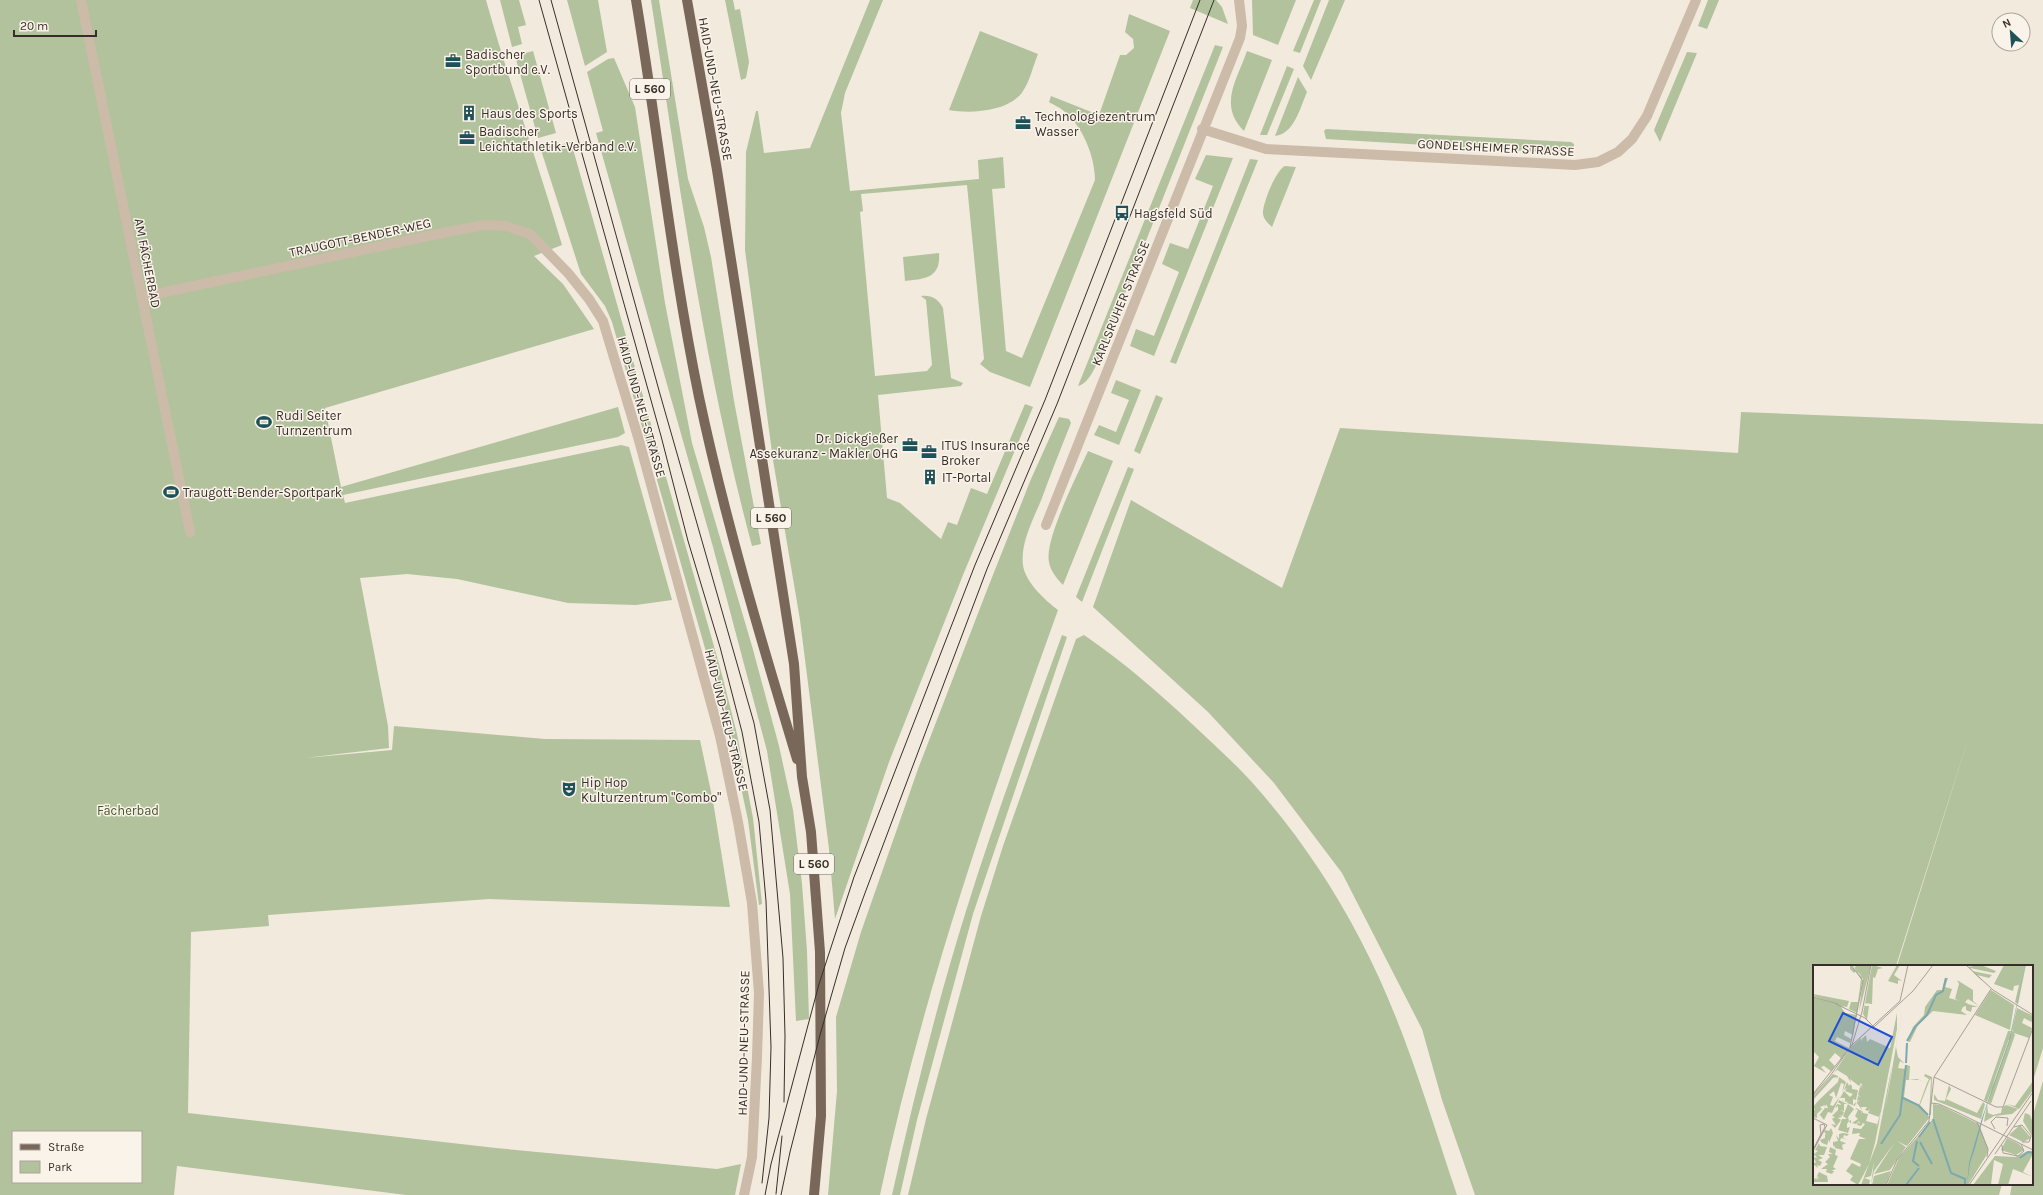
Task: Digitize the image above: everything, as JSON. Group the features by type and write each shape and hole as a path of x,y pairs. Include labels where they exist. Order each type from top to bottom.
{"main road":[{"name":"HAID-UND-NEU-STRASSE","path":"636,0 699,397 747,585 802,777"},
{"name":"HAID-UND-NEU-STRASSE","path":"687,0 717,170 794,664 802,777 811,832 820,952 821,1116 814,1195"}],"street":[{"name":"AM FÄCHERBAD","path":"82,0 190,532"},
{"name":"KARLSRUHER STRASSE","path":"1046,525 1202,129 1240,38 1242,26 1239,0"},
{"name":"GONDELSHEIMER STRASSE","path":"1202,129 1266,149 1575,165 1598,162 1618,152 1632,139 1647,116 1696,0"},
{"name":"TRAUGOTT-BENDER-WEG","path":"142,297 485,225 506,226 530,234 568,273"},
{"name":"HAID-UND-NEU-STRASSE","path":"568,273 589,298 603,321 638,437 720,736 738,822 752,903 759,993 755,1128 752,1157 744,1195"}],"green space":[{"name":"Traugott-Bender-Sportpark","path":"0,0 486,0 562,245 534,256 563,284 594,329 325,408 341,487 618,407 625,433 618,437 343,495 345,503 621,445 629,447 672,600 636,605 568,603 457,579 407,574 360,578 388,726 389,748 305,758 392,750 394,726 545,739 700,740 713,801 730,907 489,899 268,915 269,926 191,932 188,1113 496,1148 717,1169 741,1164 735,1195 406,1195 177,1166 174,1195 0,1195"},
{"path":"500,0 519,0 526,25 518,27 522,44 512,47"},
{"path":"567,0 598,0 607,52 585,66"},
{"path":"651,0 659,0 688,179 704,227 711,257 734,401 761,544 752,546 735,479 706,343"},
{"path":"725,0 733,0 735,10 740,9 749,62 746,78 741,80"},
{"path":"870,0 883,0 845,93 841,113 850,191 979,179 978,160 1003,157 1005,188 992,189 1006,351 1022,358 1095,180 1093,162 1087,143 1071,118 1065,112 1049,102 1051,96 1099,115 1120,55 1126,55 1134,48 1133,39 1125,32 1129,14 1170,31 1030,387 990,372 980,364 984,359 967,185 861,194 863,211 860,212 875,376 927,371 932,365 926,300 921,296 928,296 939,302 943,308 951,378 963,383 961,386 878,395 887,498 900,503 941,539 948,522 957,525 971,488 987,494 1025,404 1033,407 963,575 889,762 835,919 829,849 800,620 773,460 745,250 746,152 756,111 758,111 764,153 810,148"},
{"path":"1193,0 1216,0 1222,7 1228,24 1190,8"},
{"path":"1252,0 1296,0 1278,45 1253,35"},
{"path":"1314,0 1321,0 1300,53 1293,51"},
{"path":"1329,0 1345,0 1311,80 1303,66"},
{"path":"1708,0 1719,0 1707,29 1698,26"},
{"path":"980,31 1038,54 1030,78 1023,91 1017,98 999,107 989,110 968,112 949,110"},
{"path":"1215,45 1223,47 1103,349 1090,376 1083,384 1078,386"},
{"path":"533,51 556,133 538,138 515,56"},
{"path":"1247,51 1272,60 1244,131 1236,121 1232,112 1231,102 1235,82"},
{"path":"1687,52 1697,53 1660,142 1654,130"},
{"path":"614,58 635,107 665,303 692,443 752,646 779,746 793,810 802,884 807,951 809,1019 796,1021 790,894 767,751 713,547 596,133 603,131 587,72 608,59"},
{"path":"1287,66 1294,69 1267,135 1260,135"},
{"path":"1298,77 1307,92 1292,125 1287,131 1275,136"},
{"path":"1326,129 1571,142 1574,144 1574,154 1326,139 1324,131"},
{"path":"558,142 559,145 571,142 721,671 737,734 753,818 762,904 759,905 748,820 730,736 612,322 605,306 581,274 540,147"},
{"path":"1206,155 1233,158 1154,356 1130,346 1136,329 1154,336 1179,272 1162,264 1170,243 1188,249 1213,186 1195,179"},
{"path":"1250,159 1258,160 1176,364 1170,362"},
{"path":"1285,166 1296,167 1272,227 1264,218 1263,209 1267,195 1274,180 1281,169"},
{"path":"939,253 937,268 930,276 905,281 903,257"},
{"path":"1116,380 1141,390 1119,445 1094,435 1099,425 1116,432 1129,400 1111,393"},
{"path":"1156,395 1163,398 1140,454 1134,451"},
{"path":"1741,412 2043,424 2043,1048 2033,1081 2033,965 1897,965 1970,733 1896,965 1813,965 1813,1185 2002,1185 1999,1195 1475,1195 1442,1100 1422,1029 1342,873 1274,783 1208,712 1093,607 1131,500 1282,588 1340,428 1738,453"},
{"path":"1059,417 1069,419 1071,423 1028,531 1023,557 1023,565 1027,578 1036,590 1058,610 982,827 959,900 916,1046 880,1195 828,1195 837,1091 836,1017 861,932 918,769 1031,479"},
{"path":"1088,451 1113,461 1063,585 1051,568 1049,562 1049,552 1063,507"},
{"path":"1128,467 1134,469 1082,602 1076,597"},
{"path":"1062,635 1067,637 973,914 917,1120 900,1195 892,1195 926,1052 955,946 1000,807"},
{"path":"1084,635 1112,655 1152,688 1249,779 1300,842 1326,880 1360,939 1389,1001 1414,1065 1457,1195 908,1195 926,1119 981,916 1003,846 1076,639"},
{"path":"2043,1081 2043,1195 2010,1195 2012,1185 2033,1185 2033,1115"}],"tram line":[{"path":"539,0 661,436 688,541 720,647 742,732 759,822 766,901 771,1047 769,1118 762,1183"},
{"path":"551,0 660,394 754,723 770,810 783,958 785,1036 784,1102"},
{"path":"765,1195 771,1164 819,984 854,877 975,565 1045,400 1200,0"},
{"path":"781,1195 790,1152 820,1035 845,948 987,569 1057,404 1214,0"},
{"path":"776,1194 782,1136"}],"place":[{"name":"Badischer Sportbund e.V.","path":"453,61"},
{"name":"Haus des Sports","path":"469,113"},
{"name":"Technologiezentrum Wasser","path":"1023,123"},
{"name":"Badischer Leichtathletik-Verband e.V.","path":"467,138"},
{"name":"Hagsfeld Süd","path":"1122,213"},
{"name":"Rudi Seiter Turnzentrum","path":"264,422"},
{"name":"Dr. Dickgießer Assekuranz - Makler OHG","path":"910,445"},
{"name":"ITUS Insurance Broker","path":"929,452"},
{"name":"IT-Portal","path":"930,477"},
{"name":"Traugott-Bender-Sportpark","path":"171,492"},
{"name":"Hip Hop Kulturzentrum \"Combo\"","path":"569,789"}],"park label":[{"name":"Fächerbad","path":"128,810"}]}
